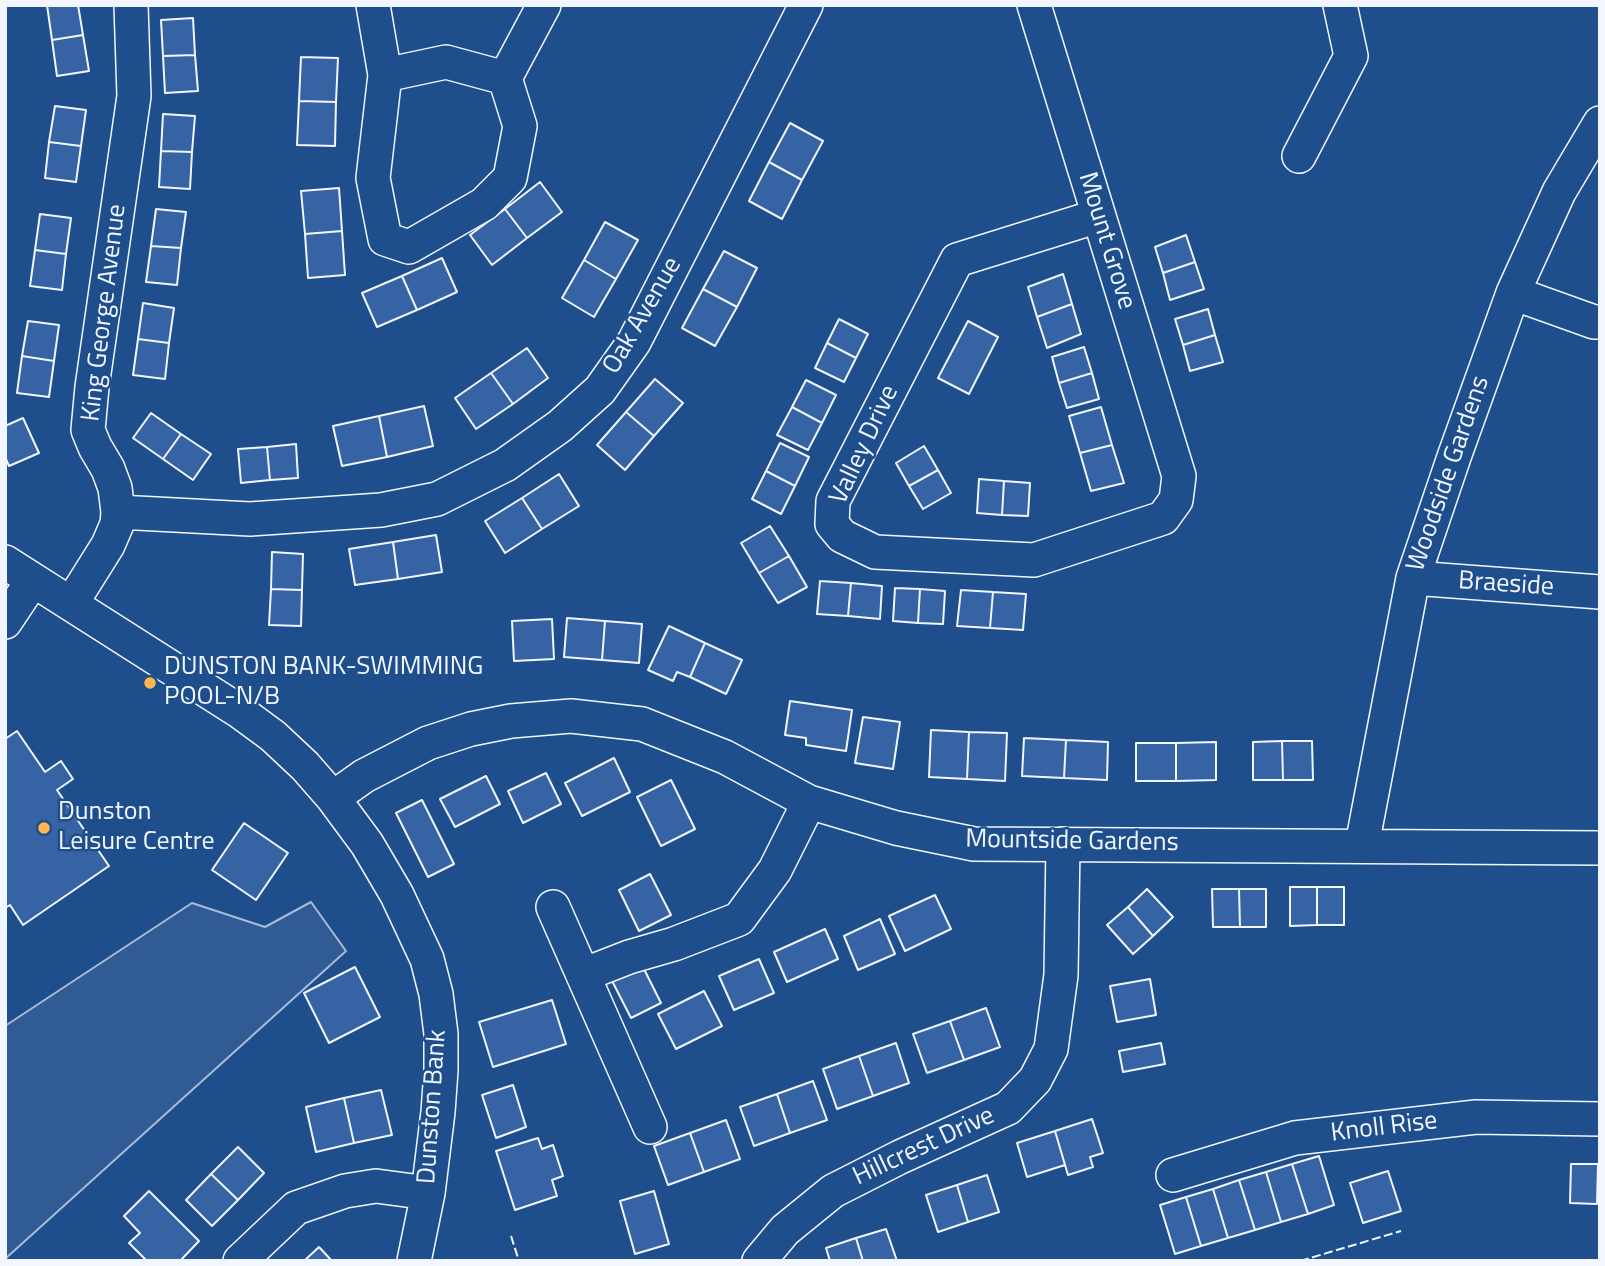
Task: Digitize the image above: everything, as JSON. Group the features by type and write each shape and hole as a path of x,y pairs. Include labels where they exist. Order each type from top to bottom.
{"street":[{"name":"King George Avenue","path":"71,604 108,545 117,524 118,512 112,478 88,430 134,96 131,5"},
{"path":"373,5 385,75 373,178 386,239 409,247 484,204 510,177 520,125 505,78 544,5"},
{"name":"Oak Avenue","path":"118,512 250,519 381,510 437,499 505,465 560,426 600,390 635,342 806,5"},
{"name":"Mount Grove","path":"1034,5 1179,476"},
{"path":"1299,156 1351,55 1340,5"},
{"path":"385,75 446,62 505,78"},
{"name":"Woodside Gardens","path":"1362,845 1413,578 1513,293 1559,192 1600,123"},
{"name":"Valley Drive","path":"1098,216 957,260 833,501 832,524 842,536 875,552 1034,560 1163,518 1176,500 1179,476"},
{"path":"1513,293 1600,322"},
{"name":"Dunston Bank","path":"5,562 273,736 306,766 333,798 367,844 397,895 427,959 436,994 441,1034 438,1112 428,1194 414,1261"},
{"name":"Braeside","path":"1413,578 1600,592"},
{"path":"5,622 33,580"},
{"name":"Mountside Gardens","path":"333,798 364,776 428,743 498,723 571,716 642,724 725,757 809,802 896,828 974,844 1600,848"},
{"path":"583,975 739,919 775,870 809,802"},
{"name":"Hillcrest Drive","path":"759,1261 785,1230 833,1191 1008,1108 1035,1080 1051,1049 1061,975 1063,844"},
{"path":"553,907 650,1127"},
{"name":"Knoll Rise","path":"1173,1175 1295,1139 1476,1117 1600,1119"},
{"path":"240,1261 296,1208 345,1191 376,1186 428,1194"}],"shaded area":[{"path":"311,902 346,951 5,1259 5,1026 192,903 265,927"}],"building":[{"path":"47,5 78,5 83,35 52,40"},
{"path":"193,18 195,55 163,56 161,20"},
{"path":"83,35 89,71 57,76 52,40"},
{"path":"195,55 198,91 165,93 163,56"},
{"path":"301,57 338,58 336,102 299,101"},
{"path":"299,101 336,102 335,146 297,145"},
{"path":"55,106 86,110 81,146 49,142"},
{"path":"163,114 195,116 192,152 161,151"},
{"path":"790,123 823,141 802,180 769,162"},
{"path":"49,142 81,146 76,182 45,178"},
{"path":"161,151 192,152 190,189 159,187"},
{"path":"769,162 802,180 782,219 749,201"},
{"path":"540,182 562,212 527,238 505,209"},
{"path":"339,188 342,231 305,234 301,191"},
{"path":"156,209 186,212 181,248 151,246"},
{"path":"505,209 527,238 492,265 470,235"},
{"path":"40,214 71,218 66,254 35,250"},
{"path":"605,222 638,240 616,279 584,260"},
{"path":"342,231 345,275 308,278 305,234"},
{"path":"1186,235 1195,262 1163,273 1155,247"},
{"path":"151,246 181,248 177,285 146,282"},
{"path":"35,250 66,254 62,290 30,286"},
{"path":"724,251 757,268 737,307 703,289"},
{"path":"442,258 457,292 417,310 402,276"},
{"path":"584,260 616,279 594,317 562,298"},
{"path":"1195,262 1204,289 1170,300 1163,273"},
{"path":"1063,274 1072,304 1037,317 1028,287"},
{"path":"402,276 417,310 377,327 362,293"},
{"path":"703,289 737,307 715,346 682,328"},
{"path":"143,303 174,308 169,343 138,339"},
{"path":"1072,304 1081,334 1047,348 1037,317"},
{"path":"1208,309 1215,335 1183,345 1175,319"},
{"path":"839,319 868,334 856,358 827,343"},
{"path":"28,321 59,325 54,361 22,356"},
{"path":"968,321 998,337 969,394 938,378"},
{"path":"1215,335 1223,362 1190,371 1183,345"},
{"path":"138,339 169,343 165,379 133,375"},
{"path":"827,343 856,358 844,382 815,368"},
{"path":"1084,347 1092,373 1059,383 1052,357"},
{"path":"527,348 548,378 513,404 491,373"},
{"path":"22,356 54,361 49,397 17,393"},
{"path":"491,373 513,404 476,429 455,398"},
{"path":"1092,373 1099,399 1067,408 1059,383"},
{"path":"655,379 683,403 654,436 626,412"},
{"path":"806,380 836,395 822,423 792,407"},
{"path":"424,406 433,446 387,457 379,416"},
{"path":"792,407 822,423 808,450 777,435"},
{"path":"1101,407 1112,445 1080,453 1069,416"},
{"path":"626,412 654,436 625,470 597,445"},
{"path":"151,413 181,434 163,459 133,438"},
{"path":"379,416 387,457 342,466 333,426"},
{"path":"23,418 39,453 9,466 5,457 5,426"},
{"path":"181,434 211,454 193,480 163,459"},
{"path":"780,443 809,457 795,486 766,471"},
{"path":"296,444 298,478 270,480 267,447"},
{"path":"1112,445 1124,483 1091,491 1080,453"},
{"path":"924,446 938,470 909,486 896,463"},
{"path":"267,447 270,480 241,483 238,449"},
{"path":"938,470 951,493 923,509 909,486"},
{"path":"766,471 795,486 781,514 752,499"},
{"path":"559,474 579,506 542,529 522,498"},
{"path":"979,479 1004,481 1002,515 977,513"},
{"path":"1004,481 1030,483 1028,516 1002,515"},
{"path":"522,498 542,529 505,553 485,521"},
{"path":"770,526 789,556 759,573 741,543"},
{"path":"436,535 442,572 398,579 393,542"},
{"path":"393,542 398,579 355,585 349,549"},
{"path":"272,552 303,554 302,590 271,589"},
{"path":"789,556 807,587 778,603 759,573"},
{"path":"820,581 851,583 848,616 817,614"},
{"path":"851,583 882,586 880,619 848,616"},
{"path":"895,588 920,589 918,623 893,621"},
{"path":"271,589 302,590 301,626 269,625"},
{"path":"920,589 945,591 943,624 918,623"},
{"path":"961,590 993,592 990,628 957,626"},
{"path":"993,592 1026,594 1023,630 990,628"},
{"path":"567,618 605,621 602,660 564,657"},
{"path":"552,619 554,659 514,661 512,621"},
{"path":"605,621 642,624 639,663 602,660"},
{"path":"669,626 705,643 690,677 677,672 673,681 648,670"},
{"path":"705,643 742,660 726,694 690,677"},
{"path":"790,701 852,710 846,751 806,745 806,738 785,735"},
{"path":"863,717 900,722 893,769 855,763"},
{"path":"931,730 969,732 967,779 929,777"},
{"name":"Dunston Leisure Centre","path":"17,731 45,772 61,761 73,779 57,790 109,866 23,925 10,905 5,908 5,739"},
{"path":"969,732 1007,733 1005,781 967,779"},
{"path":"1024,738 1066,740 1064,778 1022,776"},
{"path":"1066,740 1108,742 1107,780 1064,778"},
{"path":"1282,741 1283,780 1253,780 1253,742"},
{"path":"1282,741 1312,741 1313,780 1283,780"},
{"path":"1216,742 1216,780 1176,781 1176,743"},
{"path":"1136,743 1176,743 1176,781 1136,781"},
{"path":"614,758 630,792 582,816 565,783"},
{"path":"546,773 561,804 523,823 508,791"},
{"path":"486,776 500,804 455,827 440,799"},
{"path":"671,780 695,829 661,846 637,797"},
{"path":"422,800 454,864 428,877 396,813"},
{"path":"244,823 288,853 256,900 212,870"},
{"path":"650,874 671,915 639,931 619,890"},
{"path":"1290,887 1317,887 1317,925 1290,926"},
{"path":"1317,887 1344,887 1344,925 1317,925"},
{"path":"1147,889 1173,917 1153,936 1128,907"},
{"path":"1212,889 1239,889 1240,927 1213,927"},
{"path":"1239,889 1266,889 1266,927 1240,927"},
{"path":"935,895 951,929 905,951 889,916"},
{"path":"1128,907 1153,936 1133,954 1107,925"},
{"path":"880,919 895,954 858,970 844,936"},
{"path":"825,929 838,959 787,982 774,952"},
{"path":"638,957 661,1003 631,1018 608,973"},
{"path":"759,959 774,993 734,1010 719,976"},
{"path":"355,967 380,1017 329,1043 304,993"},
{"path":"1150,979 1156,1015 1117,1022 1110,986"},
{"path":"704,991 722,1026 676,1049 658,1014"},
{"path":"552,1000 566,1044 493,1067 479,1022"},
{"path":"986,1008 1000,1047 964,1060 950,1021"},
{"path":"950,1021 964,1060 927,1073 913,1034"},
{"path":"896,1043 909,1083 873,1096 859,1056"},
{"path":"1161,1043 1165,1064 1123,1072 1119,1051"},
{"path":"859,1056 873,1096 837,1109 823,1069"},
{"path":"813,1081 827,1120 790,1133 777,1094"},
{"path":"513,1085 526,1127 496,1138 482,1095"},
{"path":"381,1090 392,1135 354,1143 344,1098"},
{"path":"777,1094 790,1133 754,1146 740,1107"},
{"path":"344,1098 354,1143 316,1152 306,1107"},
{"path":"1092,1119 1103,1153 1090,1157 1093,1167 1068,1175 1055,1131"},
{"path":"726,1120 740,1159 704,1172 690,1133"},
{"path":"1055,1131 1065,1165 1027,1177 1017,1143"},
{"path":"690,1133 704,1172 668,1185 654,1146"},
{"path":"538,1138 542,1149 553,1145 563,1176 552,1180 557,1196 515,1210 496,1151"},
{"path":"238,1147 264,1173 238,1200 211,1174"},
{"path":"1319,1156 1334,1205 1308,1214 1292,1164"},
{"path":"1292,1164 1308,1214 1281,1222 1266,1172"},
{"path":"1571,1164 1598,1164 1597,1204 1570,1203"},
{"path":"1388,1171 1401,1211 1363,1223 1350,1183"},
{"path":"1266,1172 1281,1222 1255,1230 1239,1180"},
{"path":"211,1174 238,1200 212,1226 186,1200"},
{"path":"987,1175 999,1212 968,1222 957,1185"},
{"path":"1239,1180 1255,1230 1228,1238 1213,1189"},
{"path":"957,1185 968,1222 938,1232 926,1195"},
{"path":"1213,1189 1228,1238 1201,1246 1186,1197"},
{"path":"149,1191 199,1241 180,1261 147,1261 129,1243 140,1233 124,1216"},
{"path":"654,1191 669,1244 635,1254 620,1201"},
{"path":"1186,1197 1201,1246 1175,1254 1160,1205"},
{"path":"886,1229 897,1261 863,1261 856,1238"},
{"path":"856,1238 863,1261 830,1261 826,1248"},
{"path":"319,1247 332,1261 304,1261"}],"fence":[{"path":"1300,1261 1401,1231"},
{"path":"511,1236 519,1261"}],"place":[{"name":"DUNSTON BANK-SWIMMING POOL-N/B","path":"150,683"},
{"name":"Dunston Leisure Centre","path":"44,828"}]}
